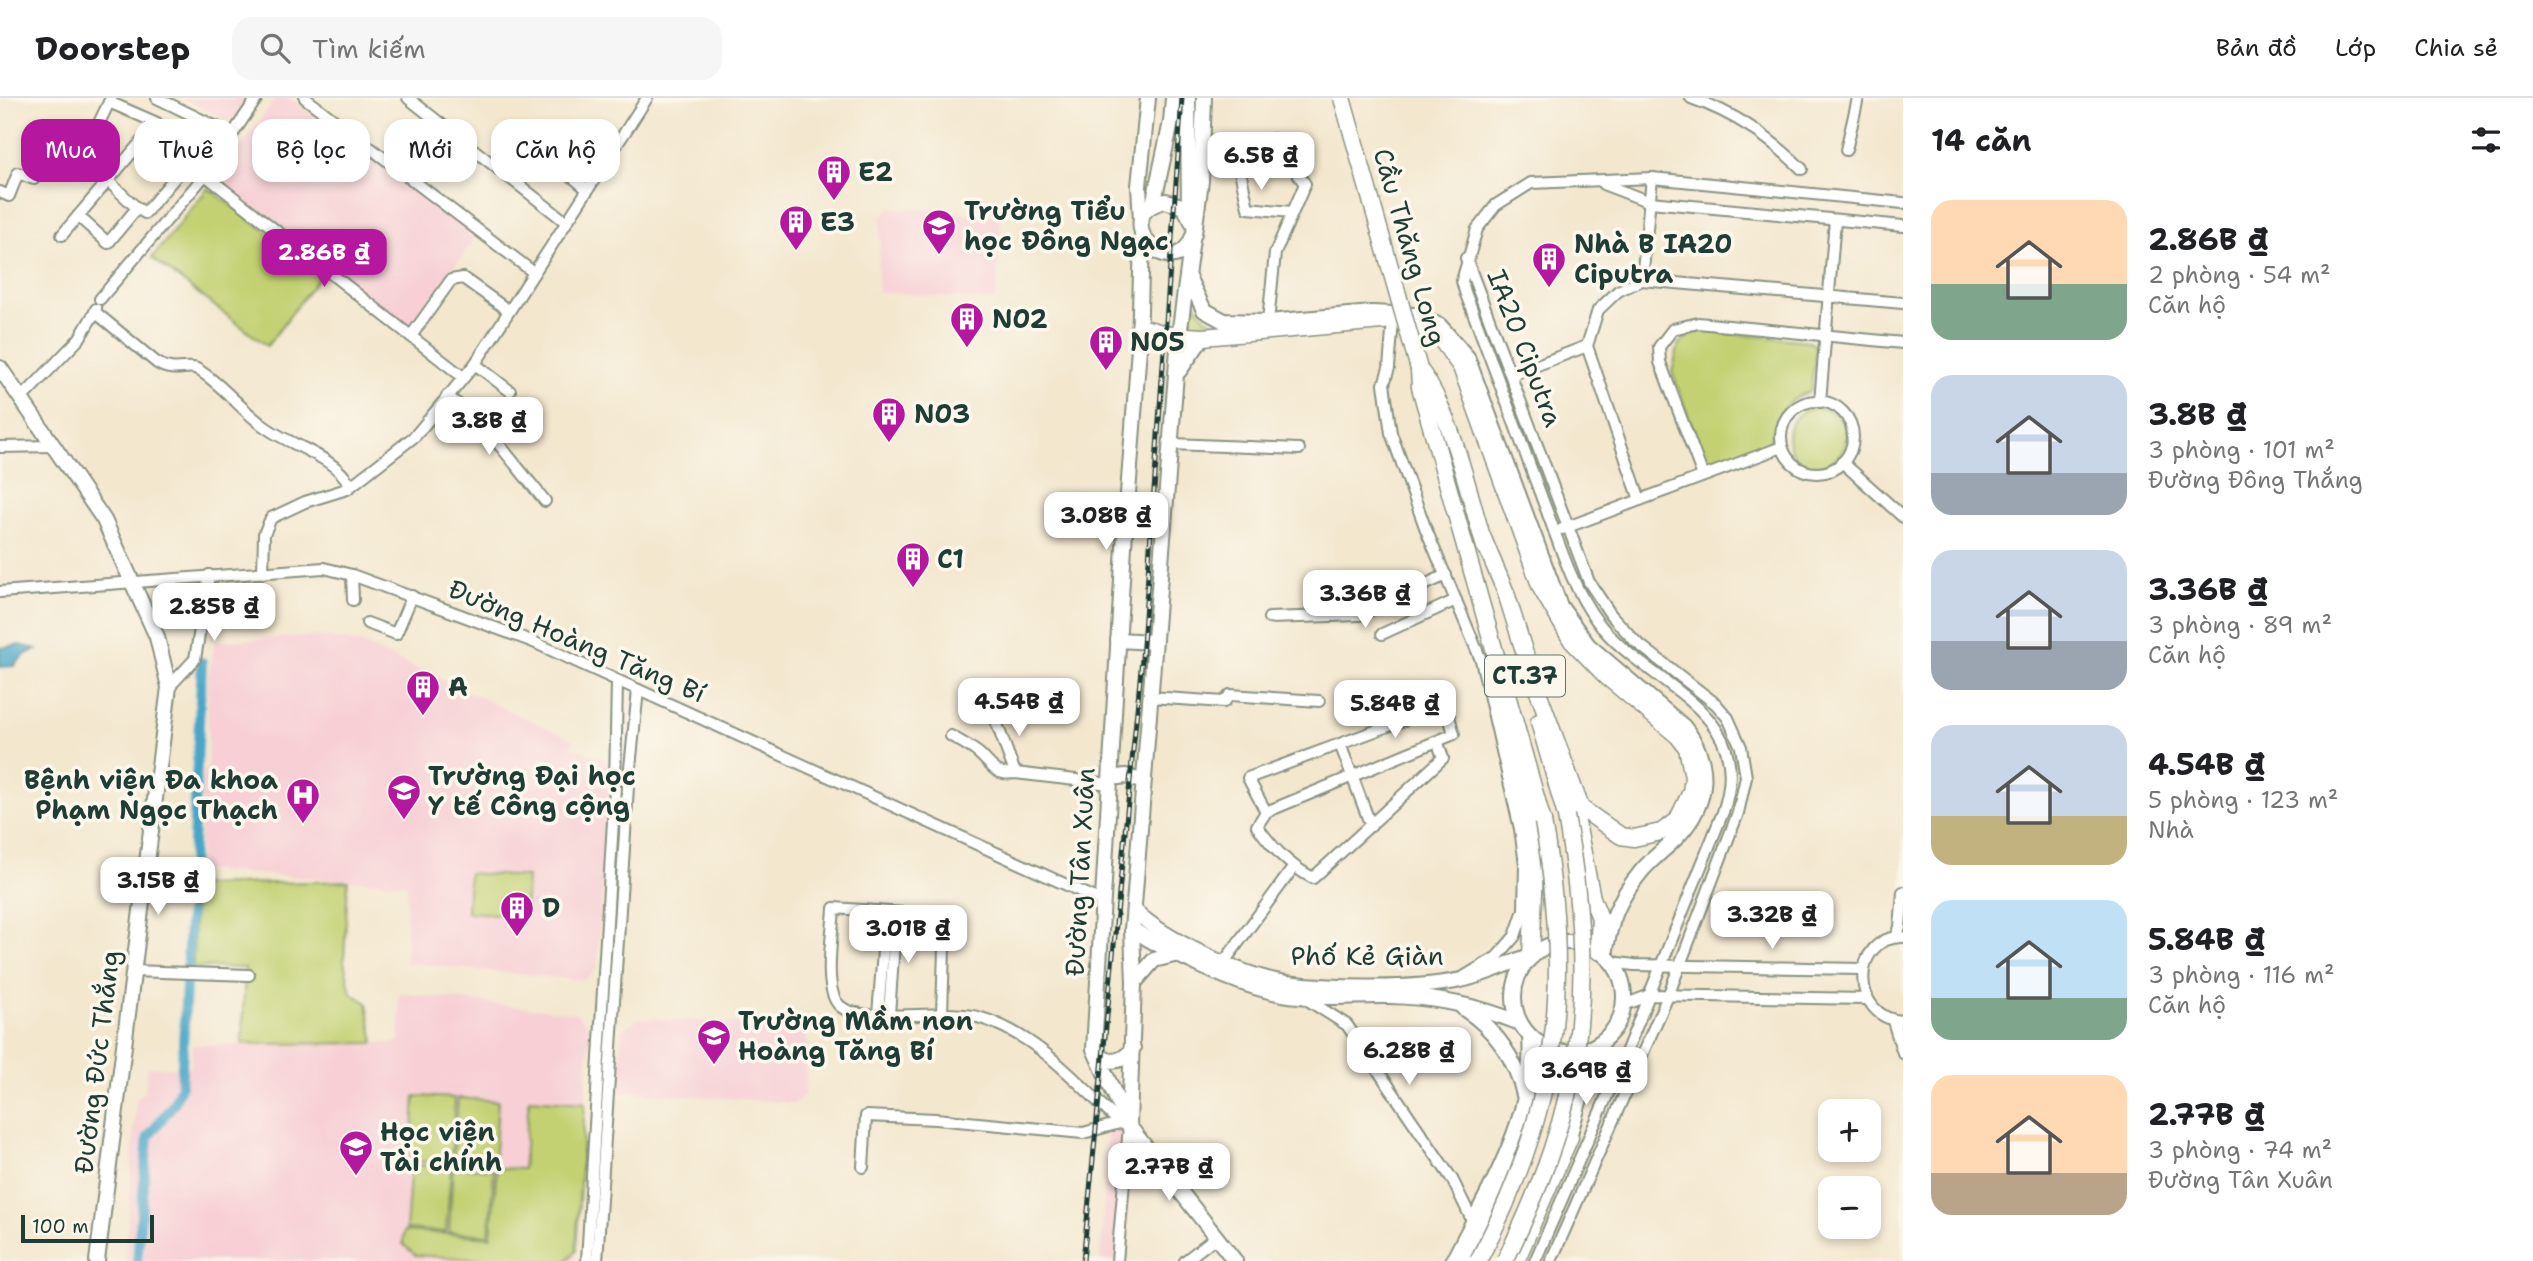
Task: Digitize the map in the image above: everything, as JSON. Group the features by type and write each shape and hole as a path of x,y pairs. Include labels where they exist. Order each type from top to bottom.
{"highway":[{"name":"Cầu Thăng Long","path":"1342,98 1419,369 1420,387 1479,602"},
{"path":"1140,327 1180,336 1203,337 1393,320 1429,330 1450,349 1469,386 1541,588 1554,614 1588,660 1678,736 1692,760 1693,777 1687,804 1677,821 1661,832 1634,838 1621,836 1593,819 1581,808 1506,593 1482,536"},
{"name":"Cầu Thăng Long","path":"1419,369 1430,384 1444,417 1482,536"},
{"name":"CT.37","path":"1482,536 1566,816 1578,885 1583,940 1580,1034 1573,1073 1552,1155 1507,1261"},
{"path":"1479,602 1535,871 1531,956"},
{"name":"CT.37","path":"1478,1261 1516,1181 1543,1101 1556,1029 1558,928 1543,822 1479,602"},
{"path":"1568,775 1592,898 1600,918 1605,956"},
{"path":"1516,1261 1570,1137"},
{"path":"1469,1261 1501,1189 1506,1159"}],"main road":[{"name":"Đường Tân Xuân","path":"1148,98 1139,186 1140,327 1094,1049 1124,1124 1235,1261"},
{"path":"1173,98 1171,122 1153,205 1141,229 1155,252 1169,254 1182,250 1193,232 1189,211 1188,98"},
{"name":"Đường Tân Xuân","path":"1124,1124 1133,1048 1133,910 1180,336 1201,181 1204,98"},
{"path":"1153,205 1172,201 1189,211"},
{"path":"1188,278 1200,304 1211,316 1241,323 1397,312 1428,320 1452,336 1474,370 1560,606 1588,645 1676,720 1695,741 1704,773 1699,807 1677,837 1640,873 1610,920 1605,956"},
{"path":"1177,375 1203,337"},
{"name":"Đường Đức Thắng","path":"0,368 104,520 157,637 169,687 97,1261"},
{"path":"1118,640 1154,642"},
{"path":"1111,781 1126,776 1143,782"},
{"name":"Phố Kẻ Giàn","path":"1133,910 1163,932 1224,961 1277,981 1329,991 1453,1003 1520,1023"},
{"name":"Phố Kẻ Giàn","path":"1132,929 1247,985 1301,996 1329,991 1460,980 1531,956"},
{"path":"1524,1261 1547,1209 1592,1060 1615,1028 1624,1005 1622,982 1605,956 1576,942 1560,942 1531,956 1520,971 1514,988 1514,1006 1520,1023 1530,1036 1561,1052 1591,1048 1604,1040"},
{"path":"1134,983 1154,960 1180,954"},
{"path":"1453,1003 1482,1022 1503,1046 1517,1070 1525,1098"},
{"path":"1453,1261 1506,1159 1525,1098 1532,1064 1530,1036"},
{"path":"1094,1049 1102,1058 1114,1061 1124,1059 1133,1048"},
{"path":"1507,1261 1546,1177 1570,1137"}],"street":[{"path":"157,98 201,119"},
{"path":"238,125 257,98"},
{"path":"305,98 493,238 533,272"},
{"path":"408,98 566,222"},
{"path":"263,573 264,534 271,518 304,502 351,486 415,436 475,364 648,98"},
{"path":"1693,98 1725,111 1771,140 1802,169"},
{"path":"1725,111 1728,98"},
{"path":"1846,150 1858,98"},
{"path":"101,119 110,100 157,123 120,167"},
{"path":"1268,322 1274,259 1305,184 1273,139"},
{"path":"1238,162 1248,208 1292,212"},
{"path":"0,192 9,195 18,173 21,174"},
{"path":"1642,280 1652,178"},
{"path":"1466,258 1476,229 1496,205 1531,184 1545,182 1600,183 1652,178 1903,203"},
{"path":"62,235 107,182"},
{"path":"109,182 145,213 171,182"},
{"path":"21,399 79,339 97,308 199,182"},
{"path":"214,182 463,377"},
{"path":"578,182 587,190"},
{"path":"1600,183 1650,202 1903,226"},
{"path":"78,216 107,243 137,208"},
{"path":"1819,402 1835,220"},
{"name":"IA20 Ciputra","path":"1466,258 1589,582 1611,615 1636,642 1716,704 1728,718 1741,747 1746,777 1744,793 1681,964 1551,1261"},
{"name":"IA20 Ciputra","path":"1466,258 1462,281 1465,292 1573,581 1597,621 1622,648 1706,714 1724,742 1729,760 1731,790 1663,964 1535,1261"},
{"path":"411,336 451,280 463,278 509,311"},
{"path":"1640,500 1587,346 1593,320 1606,300 1642,280 1903,303"},
{"path":"97,308 166,369 194,367 217,383 267,429 342,471 351,486"},
{"path":"1393,320 1389,368 1384,384 1391,433 1480,660 1520,829 1526,887 1524,910 1512,942 1497,957 1460,980"},
{"path":"1703,476 1662,373 1659,347 1666,335 1685,324 1698,323 1903,343"},
{"path":"1511,375 1587,346"},
{"path":"475,364 510,391"},
{"path":"447,396 480,421 545,501"},
{"path":"1819,402 1838,408 1851,426 1850,450 1842,462 1823,472 1811,472 1789,461 1782,447 1782,428 1787,417 1805,403 1819,402"},
{"path":"1172,444 1299,450"},
{"path":"0,447 52,446"},
{"path":"1555,532 1782,447"},
{"path":"1842,462 1903,517"},
{"name":"Đường Hoàng Tăng Bí","path":"0,592 324,568 352,575 531,641 1104,902"},
{"path":"169,687 195,659 209,575"},
{"path":"352,575 353,600"},
{"path":"1269,618 1360,615 1446,575"},
{"path":"367,623 396,634 412,596"},
{"path":"1382,634 1456,600"},
{"path":"587,1261 615,788 617,681"},
{"path":"597,1261 624,846 638,690"},
{"path":"1150,697 1224,702 1230,695 1319,701"},
{"path":"1266,812 1248,778 1447,706 1454,734 1438,743 1352,775 1266,812 1257,826 1276,852 1293,867 1313,878 1443,758 1438,743"},
{"path":"993,713 1015,773"},
{"path":"951,736 979,754 997,773 1111,781"},
{"path":"1340,744 1371,826"},
{"path":"1224,961 1293,867"},
{"path":"1903,892 1899,937 1878,946 1863,969 1862,984 1866,999 1874,1010 1898,1021 1903,1053"},
{"path":"942,1014 945,916 834,908 830,989 838,1005 854,1015 942,1014 980,1018 1028,1039 1124,1124"},
{"path":"884,1015 891,913"},
{"path":"1512,942 1531,956"},
{"path":"1605,956 1634,965 1863,969"},
{"path":"132,971 249,975"},
{"path":"1624,1005 1650,995 1866,999"},
{"path":"1301,996 1347,1025 1452,1179 1472,1220"},
{"path":"863,1167 866,1116 948,1119 1083,1133 1124,1124"},
{"path":"1117,1261 1124,1124"},
{"path":"1185,1261 1217,1236"}],"shaded area":[{"path":"181,98 250,98 236,119 225,119"},
{"path":"276,98 290,98 319,119 261,119"},
{"path":"252,131 252,182 370,182 370,157 384,167 384,182 405,182 477,235 409,329 220,182 238,182 238,151"},
{"name":"Trường Tiểu học Đông Ngạc","path":"891,208 997,215 1001,219 995,301 877,292 881,218"},
{"name":"Trường Đại học Y tế Công cộng","path":"321,636 362,644 574,740 571,747 611,761 597,970 584,980 406,963 407,884 199,870 203,772 208,768 208,678 215,641"},
{"name":"Học viện Tài chính","path":"399,993 576,1013 590,1028 575,1261 125,1261 136,1099 145,1091 147,1067 191,1067 192,1045 395,1043 400,1039"},
{"name":"Trường Mầm non Hoàng Tăng Bí","path":"639,1018 798,1027 808,1041 805,1095 795,1103 619,1091 622,1030"},
{"path":"1120,1123 1133,1141 1124,1261 1100,1261 1108,1129"}],"green space":[{"path":"208,188 322,273 267,346 152,258"},
{"path":"1190,295 1205,318 1225,328 1191,332"},
{"path":"1695,332 1810,341 1816,348 1811,390 1791,402 1781,412 1768,445 1713,466 1705,462 1672,372 1679,343"},
{"path":"1811,408 1823,408 1838,416 1846,431 1846,443 1838,458 1823,466 1811,466 1796,458 1788,443 1788,431 1796,416"},
{"path":"469,873 527,877 525,916 467,912"},
{"path":"348,881 344,961 351,993 367,1003 374,1043 242,1044 245,968 193,967 195,894 201,885"},
{"path":"415,1096 455,1098 451,1163 411,1161"},
{"path":"458,1098 498,1101 494,1166 453,1163"},
{"path":"529,1099 585,1103 576,1251 566,1261 501,1261 415,1255 403,1244 404,1231 491,1237 497,1168 523,1169"},
{"path":"411,1165 451,1167 446,1232 406,1229"},
{"path":"453,1167 494,1170 489,1235 449,1232"}],"water":[{"path":"19,645 37,649 24,655 14,666 0,667 0,648"}],"waterway":[{"path":"137,1261 148,1137 174,1103 181,1087 202,662"}],"railway":[{"path":"1083,1261 1142,659 1182,98"}],"place":[{"name":"E2","path":"834,202"},
{"name":"E3","path":"796,252"},
{"name":"Trường Tiểu học Đông Ngạc","path":"939,256"},
{"name":"Nhà B IA20 Ciputra","path":"1549,289"},
{"name":"N02","path":"967,349"},
{"name":"N05","path":"1106,372"},
{"name":"N03","path":"889,444"},
{"name":"C1","path":"913,589"},
{"name":"A","path":"423,717"},
{"name":"Trường Đại học Y tế Công cộng","path":"404,821"},
{"name":"Bệnh viện Đa khoa Phạm Ngọc Thạch","path":"303,825"},
{"name":"D","path":"517,938"},
{"name":"Trường Mầm non Hoàng Tăng Bí","path":"714,1066"},
{"name":"Học viện Tài chính","path":"356,1177"}]}
